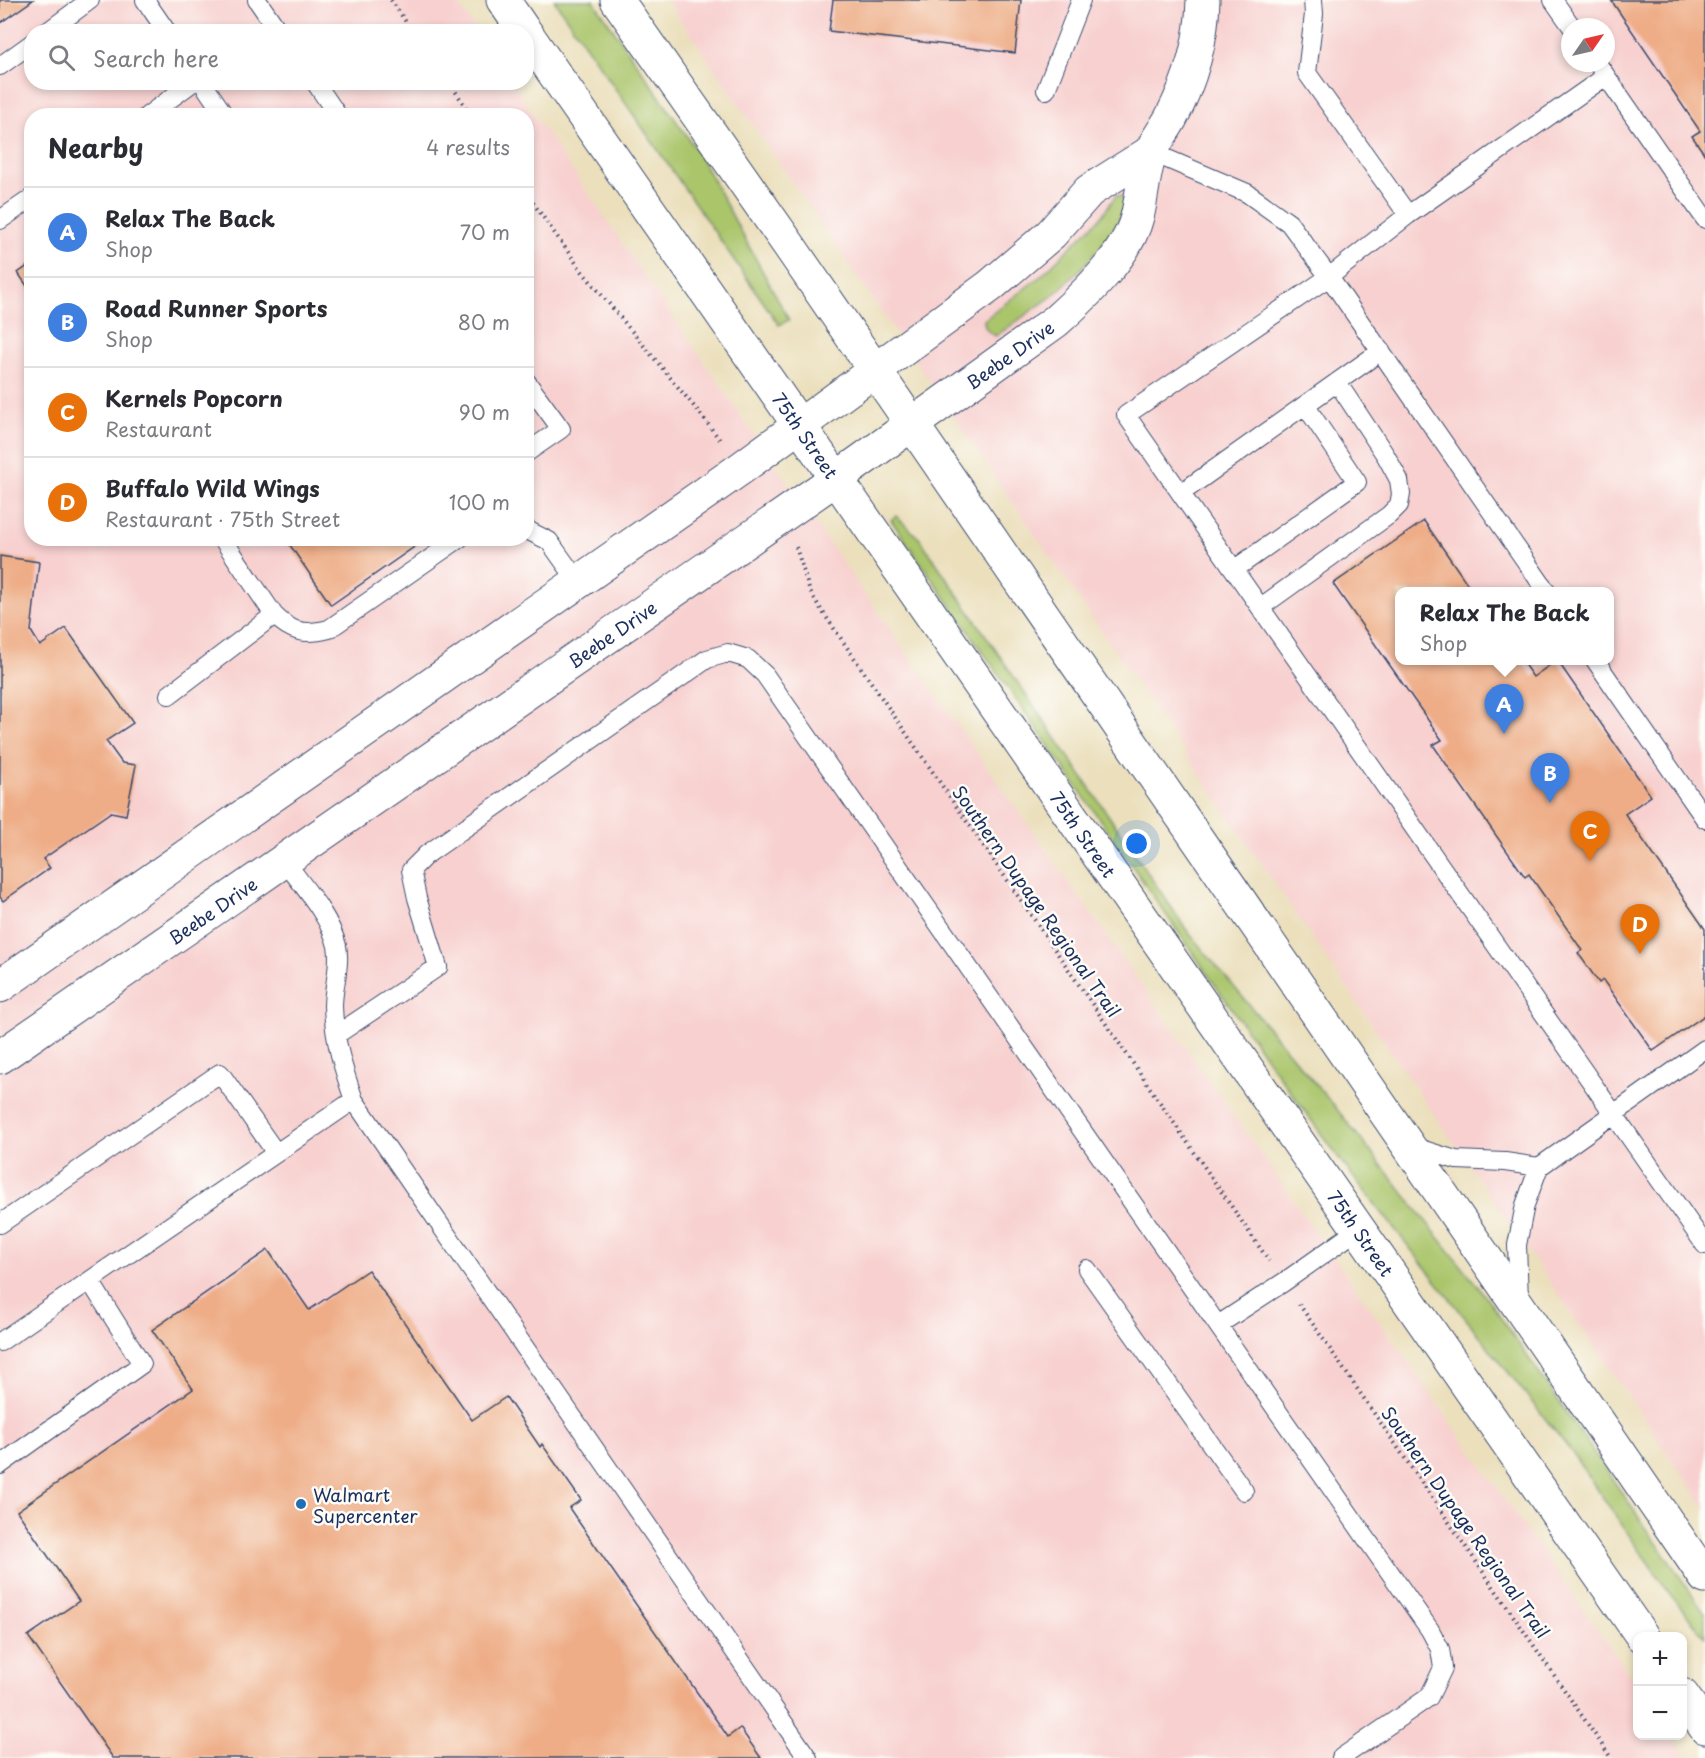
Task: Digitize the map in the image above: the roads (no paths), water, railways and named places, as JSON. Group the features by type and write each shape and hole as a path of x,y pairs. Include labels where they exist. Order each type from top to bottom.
{"main road":[{"name":"75th Street","path":"503,0 520,24"},
{"path":"617,0 1705,1577"},
{"name":"Beebe Drive","path":"0,1057 913,426 1056,321 1091,289 1125,245 1137,220 1151,152 1188,81 1198,44 1203,0"},
{"name":"75th Street","path":"534,43 1639,1632"},
{"name":"Beebe Drive","path":"0,986 579,583 800,425 990,286 1030,254 1089,191 1151,152"},
{"path":"1687,1701 1705,1727"}],"lane":[{"path":"58,24 90,0"},
{"path":"145,0 162,24"},
{"path":"257,0 274,24"},
{"path":"1046,90 1081,0"},
{"path":"1313,0 1314,14 1307,73 1408,215"},
{"path":"1553,0 1566,18"},
{"path":"0,66 24,49"},
{"path":"1598,72 1329,277 1126,415 1705,1245"},
{"path":"1602,72 1705,219"},
{"path":"158,108 182,90"},
{"path":"207,90 220,108"},
{"path":"321,90 333,108"},
{"path":"1151,152 1247,193 1289,223 1381,351 1544,587"},
{"path":"0,220 24,204"},
{"path":"1181,493 1381,351"},
{"path":"1261,607 1389,515 1399,505 1401,494 1399,480 1386,456 1337,382"},
{"path":"534,392 561,429 534,448"},
{"path":"1235,569 1357,482 1305,405"},
{"path":"534,534 549,541 579,583"},
{"path":"227,546 274,615 284,626 300,632 329,629 448,546"},
{"path":"169,694 274,615"},
{"path":"336,1035 438,966 417,898 411,870 426,855 707,659 728,653 748,659 765,675 1425,1623 1440,1649 1443,1668 1429,1697 1341,1758"},
{"path":"1599,665 1699,797 1705,819"},
{"path":"284,860 328,922 337,948 333,1005 336,1035 342,1066 354,1100 808,1758"},
{"path":"1519,1308 1517,1245 1525,1205 1539,1167 1705,1049"},
{"path":"0,1224 220,1073 276,1153"},
{"path":"0,1342 354,1100"},
{"path":"1407,1145 1456,1160 1505,1162 1539,1167"},
{"path":"1218,1325 1359,1229"},
{"path":"1087,1269 1244,1491"},
{"path":"0,1465 142,1364 90,1281"}],"place":[{"name":"Relax The Back","path":"1504,734"},
{"name":"Road Runner Sports","path":"1550,803"},
{"name":"Kernels Popcorn","path":"1590,861"},
{"name":"Buffalo Wild Wings","path":"1640,954"},
{"name":"Walmart Supercenter","path":"301,1504"}]}
